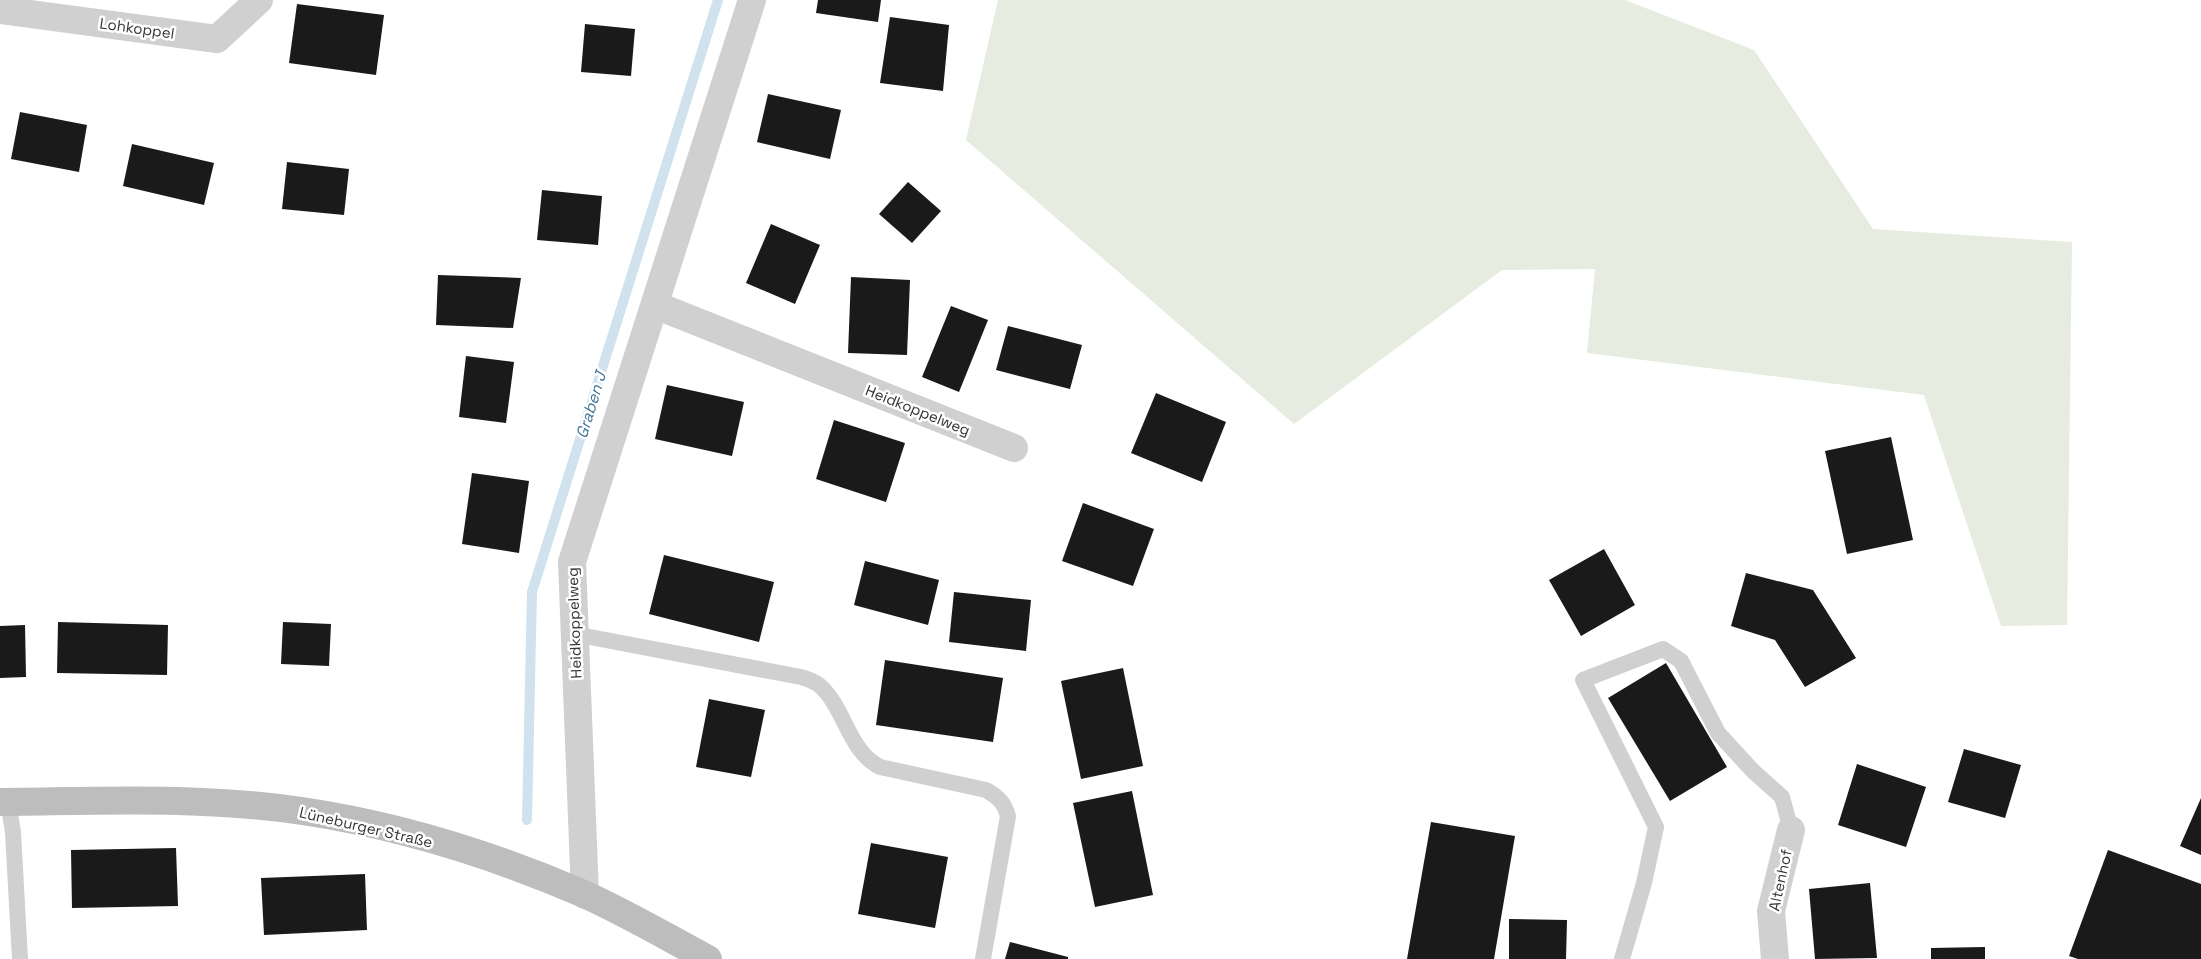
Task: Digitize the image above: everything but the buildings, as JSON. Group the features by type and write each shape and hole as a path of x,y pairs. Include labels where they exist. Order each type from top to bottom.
{"main road":[{"name":"Lüneburger Straße","path":"4,802 190,800 302,811 400,831 506,864 585,895 708,959"}],"street":[{"name":"Lohkoppel","path":"0,10 217,39 259,0"},
{"name":"Heidkoppelweg","path":"585,895 572,562 752,0"},
{"name":"Heidkoppelweg","path":"655,305 1014,448"},
{"name":"Altenhof","path":"1775,959 1771,912 1790,830"}],"lane":[{"path":"574,634 801,677 818,684 830,696 868,761 880,767 986,790 998,797 1005,806 1008,816 983,959"},
{"path":"1622,959 1644,883 1656,827 1583,680 1663,649 1681,662 1718,733 1753,771 1782,797 1790,830"},
{"path":"4,802 13,832 20,959"}],"shaded area":[{"path":"998,0 1625,0 1754,50 1873,229 2072,242 2067,625 2001,626 1924,395 1587,353 1595,269 1502,270 1294,424 966,140"}],"waterway":[{"name":"Graben J","path":"527,820 532,592 718,0"}]}
